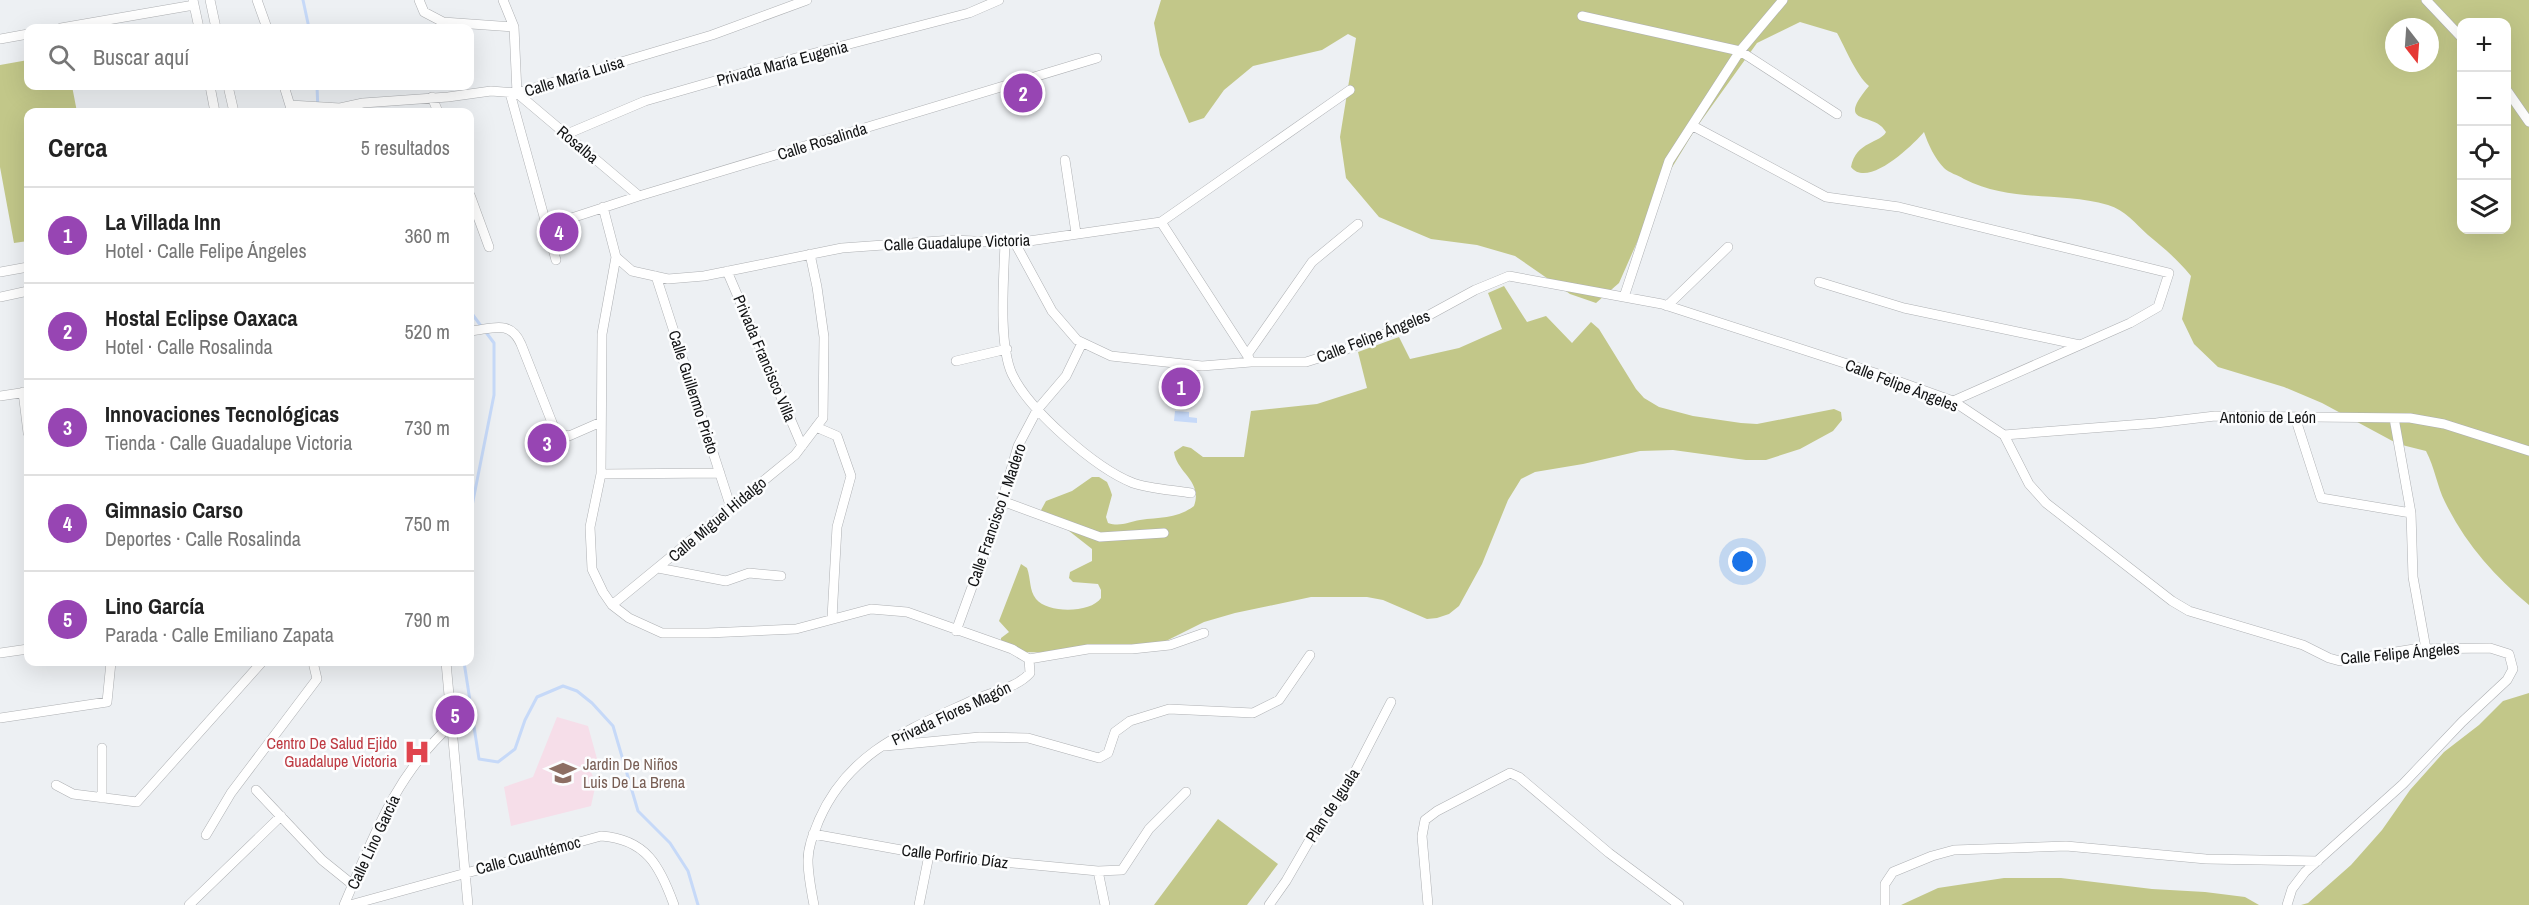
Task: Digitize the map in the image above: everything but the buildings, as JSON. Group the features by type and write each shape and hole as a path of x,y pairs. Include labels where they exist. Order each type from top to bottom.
{"street":[{"path":"210,0 215,24"},
{"path":"257,0 266,24"},
{"path":"419,0 424,12 443,22 471,24"},
{"path":"503,0 514,27 513,93 556,260"},
{"name":"Calle María Luisa","path":"342,108 363,103 491,91 513,93 712,35 807,0"},
{"name":"Privada María Eugenia","path":"567,134 645,101 969,13 999,0"},
{"path":"1624,297 1669,161 1740,51 1783,0"},
{"path":"2426,0 2457,33"},
{"path":"81,24 193,2 198,24"},
{"path":"1582,16 1740,51 1838,114"},
{"path":"474,24 514,27"},
{"path":"0,39 24,35"},
{"name":"Calle Rosalinda","path":"547,225 1098,58"},
{"path":"211,90 214,108"},
{"path":"229,90 233,108"},
{"path":"285,90 291,108"},
{"path":"1350,90 1161,222 1249,359 1312,262 1358,224"},
{"name":"Rosalba","path":"513,93 567,134 639,196"},
{"path":"2511,96 2529,122"},
{"path":"432,97 436,108"},
{"name":"Calle María Luisa","path":"297,108 309,106 328,108"},
{"path":"1693,126 1826,197 1899,207 2169,273 2158,307 2130,323 1953,401"},
{"path":"1065,160 1076,233"},
{"path":"474,206 489,247"},
{"path":"603,207 616,257 602,334 601,474 590,526 592,569 612,605 629,618 662,633 708,633 796,629 871,609 907,612 1012,649 1029,658 1088,649 1132,649 1170,645 1204,633"},
{"name":"Calle Guadalupe Victoria","path":"616,257 632,271 668,279 727,271 842,248 952,240 1015,243 1161,222"},
{"path":"1005,242 1003,322 1007,349 1012,374 1037,410 1102,468 1134,484 1191,493"},
{"name":"Calle Felipe Ángeles","path":"1015,243 1052,311 1077,340 1111,356 1202,366 1249,359 1306,362 1344,350 1420,320 1475,290 1509,276 1667,306 1875,373 1953,401 2004,435 2029,484 2046,503 2172,601 2189,611 2303,645 2340,661 2426,649 2498,649 2509,654 2513,669 2507,680 2462,722 2403,784 2318,861 2292,889 2287,905"},
{"path":"1667,306 1728,247"},
{"name":"Calle Miguel Hidalgo","path":"612,605 795,455 823,418 824,337 818,288 810,254"},
{"path":"0,272 24,268"},
{"name":"Privada Francisco Villa","path":"727,271 802,446"},
{"name":"Calle Guillermo Prieto","path":"656,276 731,508"},
{"path":"1819,282 1904,308 2080,345"},
{"path":"0,297 24,292"},
{"path":"474,331 498,327 512,329 519,337 553,425 559,434 569,436 601,422"},
{"name":"Calle Francisco I. Madero","path":"956,631 1002,501 1018,446 1037,410 1066,376 1082,343"},
{"path":"956,362 1007,349"},
{"path":"0,396 24,392"},
{"name":"Antonio de León","path":"2004,435 2206,417 2394,418 2437,423 2529,451"},
{"path":"2295,417 2321,498 2411,513"},
{"path":"2394,418 2411,513 2413,577 2426,649"},
{"path":"816,427 837,436 851,476 837,527 832,618"},
{"path":"601,474 720,473"},
{"path":"1002,501 1100,537 1164,533"},
{"path":"658,568 726,581 749,573 781,576"},
{"path":"0,653 24,650"},
{"path":"880,747 980,737 1028,738 1099,758 1108,753 1115,732 1130,721 1169,709 1253,713 1279,699 1310,656"},
{"name":"Privada Flores Magón","path":"814,905 808,858 813,834 830,796 851,770 880,747 936,717 989,693 1023,681 1030,673 1029,658"},
{"path":"0,718 107,702 111,666"},
{"path":"56,785 73,794 137,802 258,666"},
{"path":"206,835 231,794 317,679 314,666"},
{"path":"446,666 468,905"},
{"name":"Plan de Iguala","path":"1269,905 1286,881 1316,829 1346,789 1390,702"},
{"name":"Calle Lino García","path":"344,905 389,802 418,758 451,725"},
{"path":"102,748 102,798"},
{"path":"1428,905 1422,836 1425,820 1437,811 1510,773 1519,777 1609,853 1679,905"},
{"path":"256,790 322,860 353,885"},
{"name":"Calle Porfirio Díaz","path":"813,834 929,855 1098,871 1122,870 1149,829 1186,792"},
{"path":"189,905 281,816"},
{"name":"Calle Cuauhtémoc","path":"350,905 590,838 613,837 632,843 652,860 674,905"},
{"path":"1885,905 1886,884 1893,872 1932,856 1954,850 2066,846 2220,860 2318,861"},
{"path":"919,905 929,855"},
{"path":"1098,871 1105,905"}],"shaded area":[{"name":"Jardin De Niños Luis De La Brena","path":"557,717 588,726 599,766 589,768 596,783 591,806 511,826 504,787 533,777"}],"green space":[{"path":"1161,0 2529,0 2529,605 2492,570 2471,545 2442,496 2426,451 2398,444 2322,403 2284,387 2218,367 2194,344 2182,319 2191,276 2171,254 2120,210 2108,205 2072,198 2000,191 1964,179 1944,168 1932,151 1924,132 1901,155 1879,169 1868,173 1859,172 1851,167 1854,158 1863,147 1886,132 1880,125 1856,113 1855,108 1859,99 1869,86 1856,69 1837,33 1800,22 1757,43 1696,128 1665,179 1619,283 1596,303 1570,294 1515,256 1477,245 1431,239 1379,217 1346,178 1340,137 1356,38 1348,34 1322,50 1253,66 1224,90 1204,118 1189,123 1160,55 1154,23"},
{"path":"24,61 24,90 73,90 76,108 24,108 24,242 14,243 0,167 0,65"},
{"path":"1504,286 1527,322 1546,316 1572,343 1591,322 1599,329 1636,389 1644,398 1659,407 1693,416 1757,424 1834,409 1841,412 1842,420 1833,431 1800,449 1766,460 1746,460 1673,450 1640,451 1535,472 1521,479 1508,500 1482,564 1459,606 1449,614 1437,618 1427,619 1383,600 1367,597 1311,597 1204,622 1158,645 1127,654 1020,652 1001,643 1001,638 1009,632 999,621 1021,564 1027,568 1032,592 1042,604 1059,609 1079,609 1096,603 1101,598 1098,584 1073,582 1069,578 1070,572 1092,561 1092,549 1064,527 1043,520 1040,512 1046,501 1072,491 1092,477 1099,477 1107,482 1112,495 1106,517 1108,523 1120,524 1168,517 1188,510 1194,506 1195,490 1174,452 1183,446 1191,448 1203,457 1244,457 1251,411 1317,404 1367,388 1358,352 1399,337 1410,359 1459,348 1502,329 1488,293"},
{"path":"2529,693 2529,905 2301,905 2308,903 2351,865 2382,830 2410,790 2444,752 2479,725 2503,701"},
{"path":"1218,819 1278,864 1247,905 1154,905"},
{"path":"2004,878 2061,878 2152,889 2205,892 2245,897 2259,905 1901,905 1938,888"}],"water":[{"path":"1175,411 1189,412 1189,417 1197,418 1197,423 1174,421"}],"waterway":[{"path":"303,0 308,24"},
{"path":"317,90 318,108"},
{"path":"474,316 481,326"},
{"path":"474,496 494,395 494,343 485,331"},
{"path":"465,666 479,759 498,762 515,749 525,720 537,697 563,686 577,691 592,703 613,726 638,811 670,843 688,871 698,905"}],"place":[{"name":"Hostal Eclipse Oaxaca","path":"1023,93"},
{"name":"Gimnasio Carso","path":"559,232"},
{"name":"La Villada Inn","path":"1181,387"},
{"name":"Innovaciones Tecnológicas","path":"547,443"},
{"name":"Lino García","path":"455,715"},
{"name":"Centro De Salud Ejido Guadalupe Victoria","path":"417,752"},
{"name":"Jardin De Niños Luis De La Brena","path":"563,773"}]}
